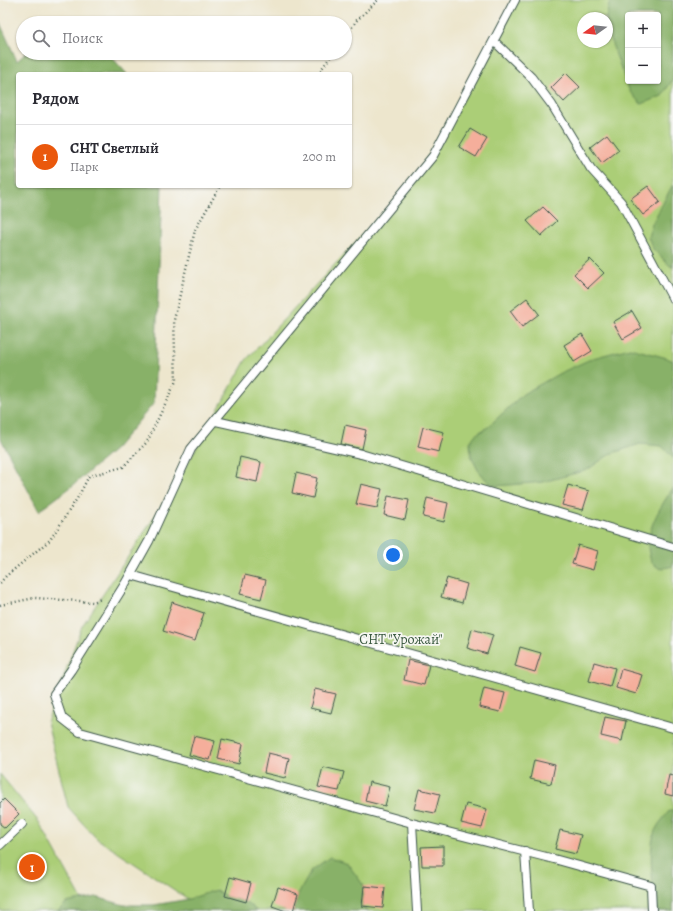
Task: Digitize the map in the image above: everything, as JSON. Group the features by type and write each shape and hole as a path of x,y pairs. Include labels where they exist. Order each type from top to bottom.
{"lane":[{"path":"515,0 433,156 192,449 149,541 131,575 71,670 54,694 62,718 80,732 412,823 526,851 651,886 652,911"},
{"path":"494,41 531,77 552,105 591,169 621,202 673,299"},
{"path":"216,421 361,454 673,547"},
{"path":"131,575 673,728"},
{"path":"412,823 417,911"},
{"path":"0,845 22,824"},
{"path":"526,851 529,911"}],"path":[{"path":"352,27 357,20 378,0"},
{"path":"319,72 328,60"},
{"path":"0,583 6,576 50,540 78,498 89,476 123,467 147,442 176,381 174,320 195,230 219,188"},
{"path":"0,605 35,598 93,602 120,592"}],"green space":[{"name":"СНТ \"Урожай\"","path":"517,0 673,0 673,911 206,911 96,838 68,807 47,722 82,626 173,489 246,360 417,176"},
{"path":"610,0 673,0 673,79 662,96 641,104 630,92 627,84 661,84 661,12 625,12 625,79 613,47 613,12 607,12"},
{"path":"0,23 17,61 114,60 125,72 16,72 16,188 162,188 154,403 115,449 71,487 39,511 0,437"},
{"path":"673,184 673,267 670,266 653,249 648,237 652,224"},
{"path":"630,348 673,361 673,458 662,446 640,444 610,454 587,470 543,482 497,486 488,482 478,470 471,456 470,442 475,435 488,427 523,394 560,373 593,358"},
{"path":"673,488 673,566 660,569 651,562 648,548 649,538 656,516"},
{"path":"0,774 39,822 88,911 0,911"},
{"path":"669,811 673,811 673,911 658,911 654,893 651,862 652,842 656,828"},
{"path":"330,857 347,863 364,886 362,906 367,911 293,911 298,894 312,870"},
{"path":"216,890 225,896 246,902 257,911 58,911 66,903 96,897 124,905 154,905 189,899"}],"building":[{"path":"566,73 580,87 564,102 551,88"},
{"path":"470,129 487,139 476,157 459,147"},
{"path":"607,134 619,150 602,163 590,147"},
{"path":"648,186 660,202 643,215 630,199"},
{"path":"543,207 557,221 541,236 527,221"},
{"path":"590,259 604,273 588,288 574,274"},
{"path":"527,298 539,314 522,327 510,311"},
{"path":"632,311 642,328 623,339 613,322"},
{"path":"582,334 592,351 574,362 564,345"},
{"path":"345,425 366,430 362,449 341,444"},
{"path":"423,427 444,432 439,452 418,447"},
{"path":"240,457 261,462 257,482 236,477"},
{"path":"296,473 317,478 313,498 292,493"},
{"path":"361,484 382,489 377,508 356,504"},
{"path":"568,485 589,491 583,510 562,505"},
{"path":"388,496 409,500 405,520 384,515"},
{"path":"427,498 448,503 444,522 423,517"},
{"path":"578,545 598,551 593,570 572,564"},
{"path":"245,575 266,580 261,599 240,594"},
{"path":"447,578 467,584 462,603 441,597"},
{"path":"172,602 204,613 195,641 163,631"},
{"path":"472,629 493,635 487,654 467,648"},
{"path":"520,647 541,653 535,672 515,666"},
{"path":"408,660 429,665 424,685 404,680"},
{"path":"594,662 615,668 610,687 589,681"},
{"path":"621,669 642,675 636,694 616,688"},
{"path":"484,688 505,693 500,712 479,707"},
{"path":"315,689 336,694 331,713 310,708"},
{"path":"605,717 626,721 622,741 601,736"},
{"path":"194,736 215,741 210,760 189,755"},
{"path":"222,739 243,744 239,764 218,759"},
{"path":"268,753 289,758 285,778 264,773"},
{"path":"534,760 555,765 551,784 530,779"},
{"path":"323,767 344,772 339,791 318,787"},
{"path":"669,775 673,776 673,796 665,794"},
{"path":"369,782 390,787 385,806 365,801"},
{"path":"419,789 440,794 435,813 414,809"},
{"path":"4,799 19,814 5,828 0,824 0,803"},
{"path":"466,804 487,809 482,828 461,823"},
{"path":"560,830 581,835 576,854 555,849"},
{"path":"443,846 443,866 422,866 421,847"},
{"path":"230,877 251,883 246,902 225,896"},
{"path":"364,886 385,888 383,908 362,906"},
{"path":"278,887 298,894 293,911 286,911 272,906"}],"place":[{"name":"СНТ Светлый","path":"32,867"}]}
